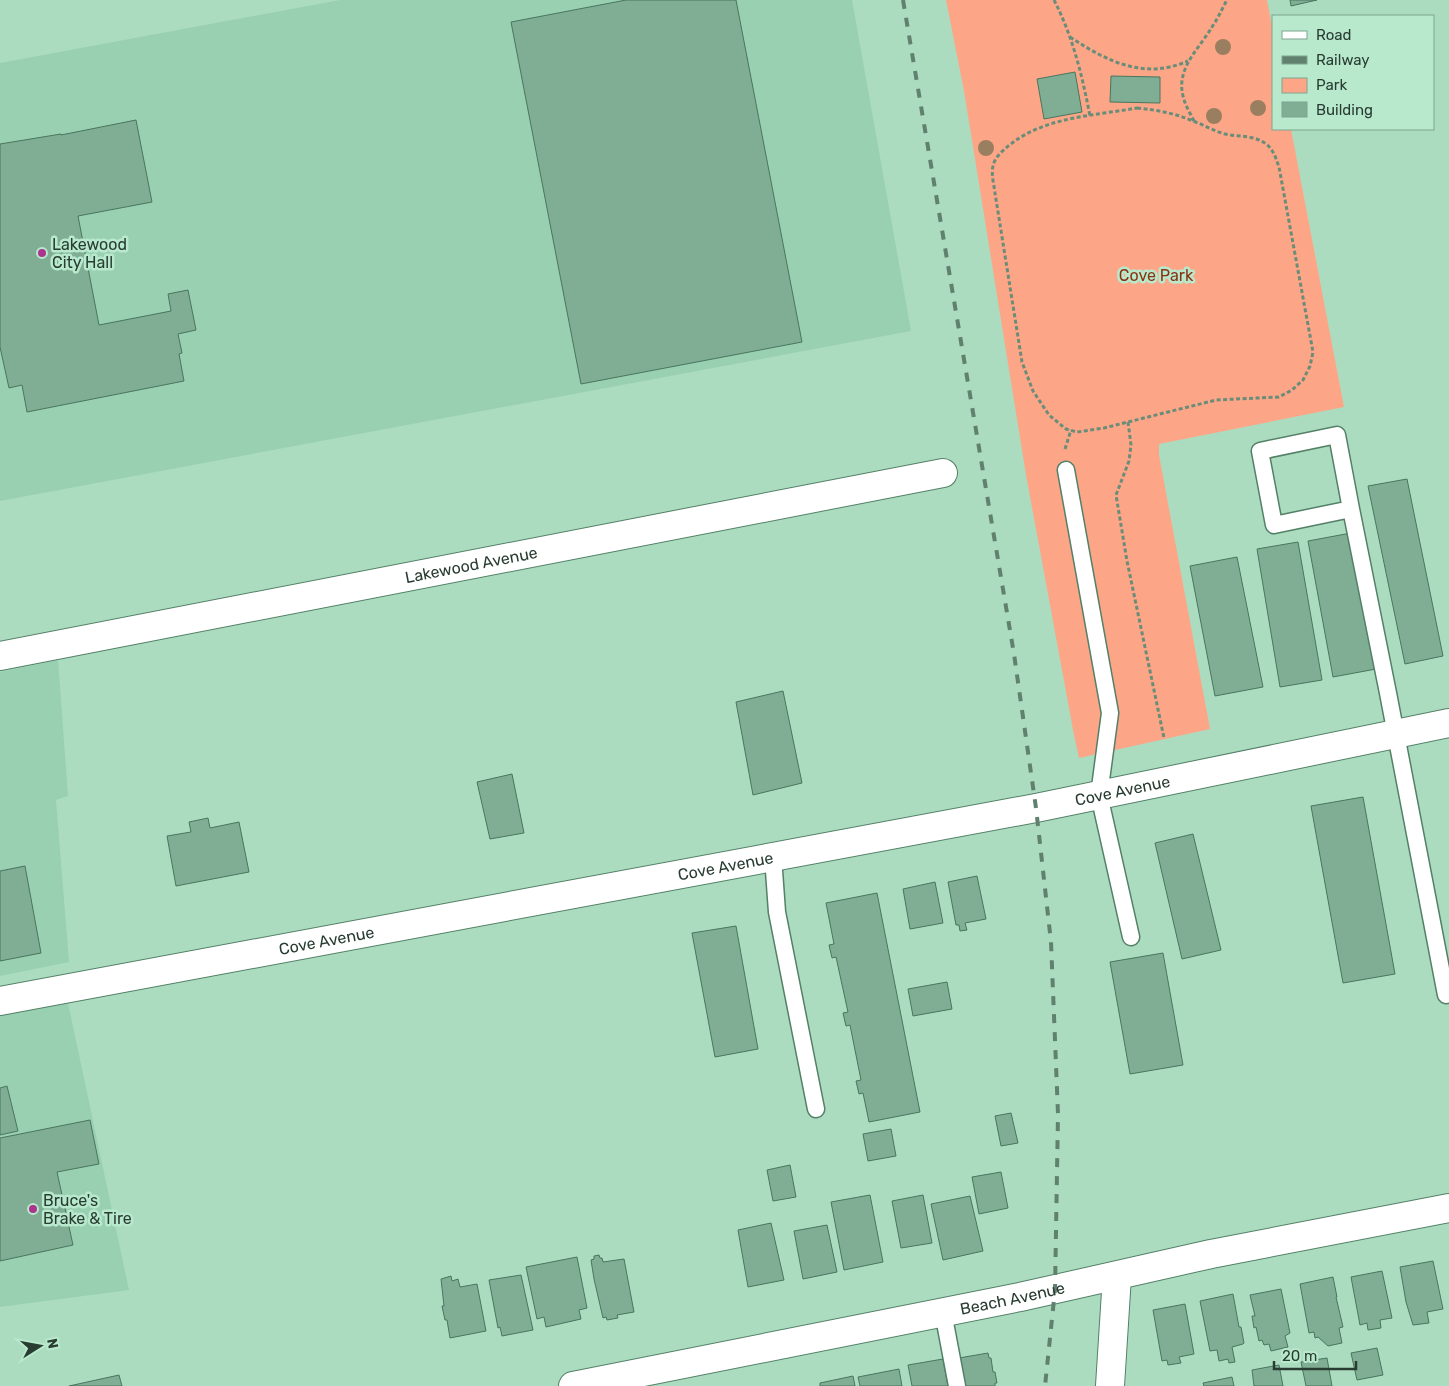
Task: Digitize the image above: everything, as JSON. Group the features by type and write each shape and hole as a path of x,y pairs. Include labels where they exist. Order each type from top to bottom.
{"street":[{"name":"Lakewood Avenue","path":"0,656 943,473"},
{"name":"Cove Avenue","path":"0,1001 1099,795 1449,723"},
{"name":"Beach Avenue","path":"573,1386 1118,1276 1211,1254 1449,1208"},
{"path":"1110,1386 1118,1276"}],"lane":[{"path":"1351,509 1274,526 1260,451 1337,435 1446,995"},
{"path":"1066,470 1110,713 1099,795 1132,937"},
{"path":"773,857 777,912 816,1109"},
{"path":"943,1312 956,1386"}],"path":[{"path":"1054,0 1066,24 1082,76 1090,116"},
{"path":"1194,121 1183,96 1182,78 1188,61 1212,28 1227,0"},
{"path":"1070,37 1094,53 1118,64 1139,69 1159,70 1175,67 1188,61"},
{"path":"1136,108 1161,110 1194,121 1209,129 1253,138 1266,144 1274,152 1279,168 1313,352 1310,366 1303,380 1292,390 1278,397 1216,400 1128,422 1077,432 1066,429 1049,415 1033,391 1022,362 995,193 993,165 999,154 1017,138 1037,127 1090,116 1136,108"},
{"path":"1128,422 1131,445 1129,460 1116,495 1164,738"}],"shaded area":[{"path":"340,0 852,0 911,331 0,501 0,63"},
{"path":"58,660 68,796 56,800 69,962 0,976 0,672"},
{"path":"65,989 129,1290 0,1307 0,1001"}],"green space":[{"name":"Cove Park","path":"946,0 1267,0 1272,26 1272,130 1291,130 1344,407 1159,444 1159,455 1210,729 1079,758 1026,475 964,91"}],"building":[{"path":"626,0 736,0 802,342 581,384 511,22"},
{"path":"1290,0 1317,0 1291,6"},
{"path":"1075,72 1082,112 1044,119 1037,79"},
{"path":"1111,76 1160,77 1160,103 1110,102"},
{"name":"Lakewood City Hall","path":"136,120 152,202 78,216 99,325 171,311 168,294 188,290 196,330 178,334 182,353 179,354 184,381 27,412 22,385 9,388 0,347 0,144 61,135"},
{"path":"1407,479 1443,656 1405,664 1368,486"},
{"path":"1351,533 1376,669 1333,677 1308,541"},
{"path":"1298,542 1322,680 1280,687 1257,549"},
{"path":"1237,557 1263,687 1215,696 1190,566"},
{"path":"783,691 802,783 753,795 736,702"},
{"path":"512,774 524,833 490,839 477,782"},
{"path":"1363,797 1395,974 1343,983 1311,806"},
{"path":"208,818 210,828 239,822 249,872 176,886 167,836 191,832 189,822"},
{"path":"1193,834 1221,950 1182,959 1155,843"},
{"path":"25,866 41,953 0,961 0,871"},
{"path":"977,876 986,919 965,923 967,930 960,931 959,925 956,925 948,882"},
{"path":"935,882 943,923 910,929 903,889"},
{"path":"877,893 920,1112 869,1122 863,1093 859,1094 856,1081 861,1080 850,1025 846,1026 843,1013 848,1012 836,957 832,958 829,945 834,944 826,903"},
{"path":"736,926 758,1049 715,1057 692,933"},
{"path":"1163,953 1183,1065 1130,1074 1110,962"},
{"path":"947,982 952,1009 913,1016 908,989"},
{"path":"7,1086 18,1131 0,1135 0,1088"},
{"path":"1011,1113 1018,1143 1001,1146 995,1116"},
{"name":"Bruce's Brake & Tire","path":"90,1120 99,1164 57,1172 73,1245 0,1261 0,1138"},
{"path":"891,1129 896,1156 868,1161 863,1134"},
{"path":"790,1165 796,1197 773,1201 767,1170"},
{"path":"1001,1172 1008,1208 979,1214 972,1177"},
{"path":"870,1195 883,1262 844,1270 831,1202"},
{"path":"923,1195 932,1243 901,1248 892,1201"},
{"path":"970,1196 983,1251 943,1260 931,1204"},
{"path":"771,1223 784,1280 748,1287 738,1230"},
{"path":"827,1225 837,1272 803,1279 794,1231"},
{"path":"599,1255 603,1262 624,1259 634,1312 617,1315 618,1318 607,1320 606,1317 603,1318 591,1260 594,1259 594,1256"},
{"path":"577,1257 587,1308 579,1310 581,1319 546,1327 544,1317 537,1319 526,1267"},
{"path":"1433,1261 1443,1309 1427,1312 1429,1323 1413,1325 1406,1302 1400,1267"},
{"path":"1382,1271 1392,1318 1380,1320 1381,1328 1368,1330 1367,1323 1360,1325 1351,1277"},
{"path":"521,1275 533,1330 502,1336 500,1327 498,1328 489,1280"},
{"path":"451,1276 452,1281 458,1279 460,1287 477,1284 486,1331 450,1338 442,1306 444,1306 441,1279"},
{"path":"1333,1277 1343,1327 1339,1328 1342,1343 1328,1346 1318,1337 1315,1338 1314,1332 1309,1333 1300,1284"},
{"path":"1281,1289 1290,1333 1285,1336 1288,1347 1271,1351 1269,1344 1264,1345 1262,1340 1259,1341 1256,1327 1254,1328 1252,1316 1255,1316 1250,1295"},
{"path":"1233,1294 1244,1343 1232,1347 1235,1362 1229,1363 1228,1359 1219,1361 1217,1350 1210,1351 1200,1301"},
{"path":"1185,1304 1194,1354 1179,1357 1181,1363 1168,1365 1167,1360 1162,1361 1153,1310"},
{"path":"1377,1348 1383,1375 1357,1380 1351,1353"},
{"path":"988,1353 989,1358 991,1358 993,1372 995,1372 997,1383 995,1383 995,1386 964,1386 959,1358"},
{"path":"1327,1358 1332,1386 1306,1386 1301,1362"},
{"path":"943,1359 948,1386 912,1386 908,1365"},
{"path":"1279,1365 1283,1386 1254,1386 1252,1370"},
{"path":"899,1369 902,1386 860,1386 858,1377"},
{"path":"119,1375 122,1386 69,1386"},
{"path":"853,1376 855,1386 820,1386 820,1383"},
{"path":"1232,1377 1234,1386 1204,1386 1203,1383"}],"railway":[{"path":"903,0 1014,654 1036,808 1051,942 1058,1114 1055,1290 1045,1386"}],"place":[{"name":"Lakewood City Hall","path":"42,253"},
{"name":"Bruce's Brake & Tire","path":"33,1209"}]}
